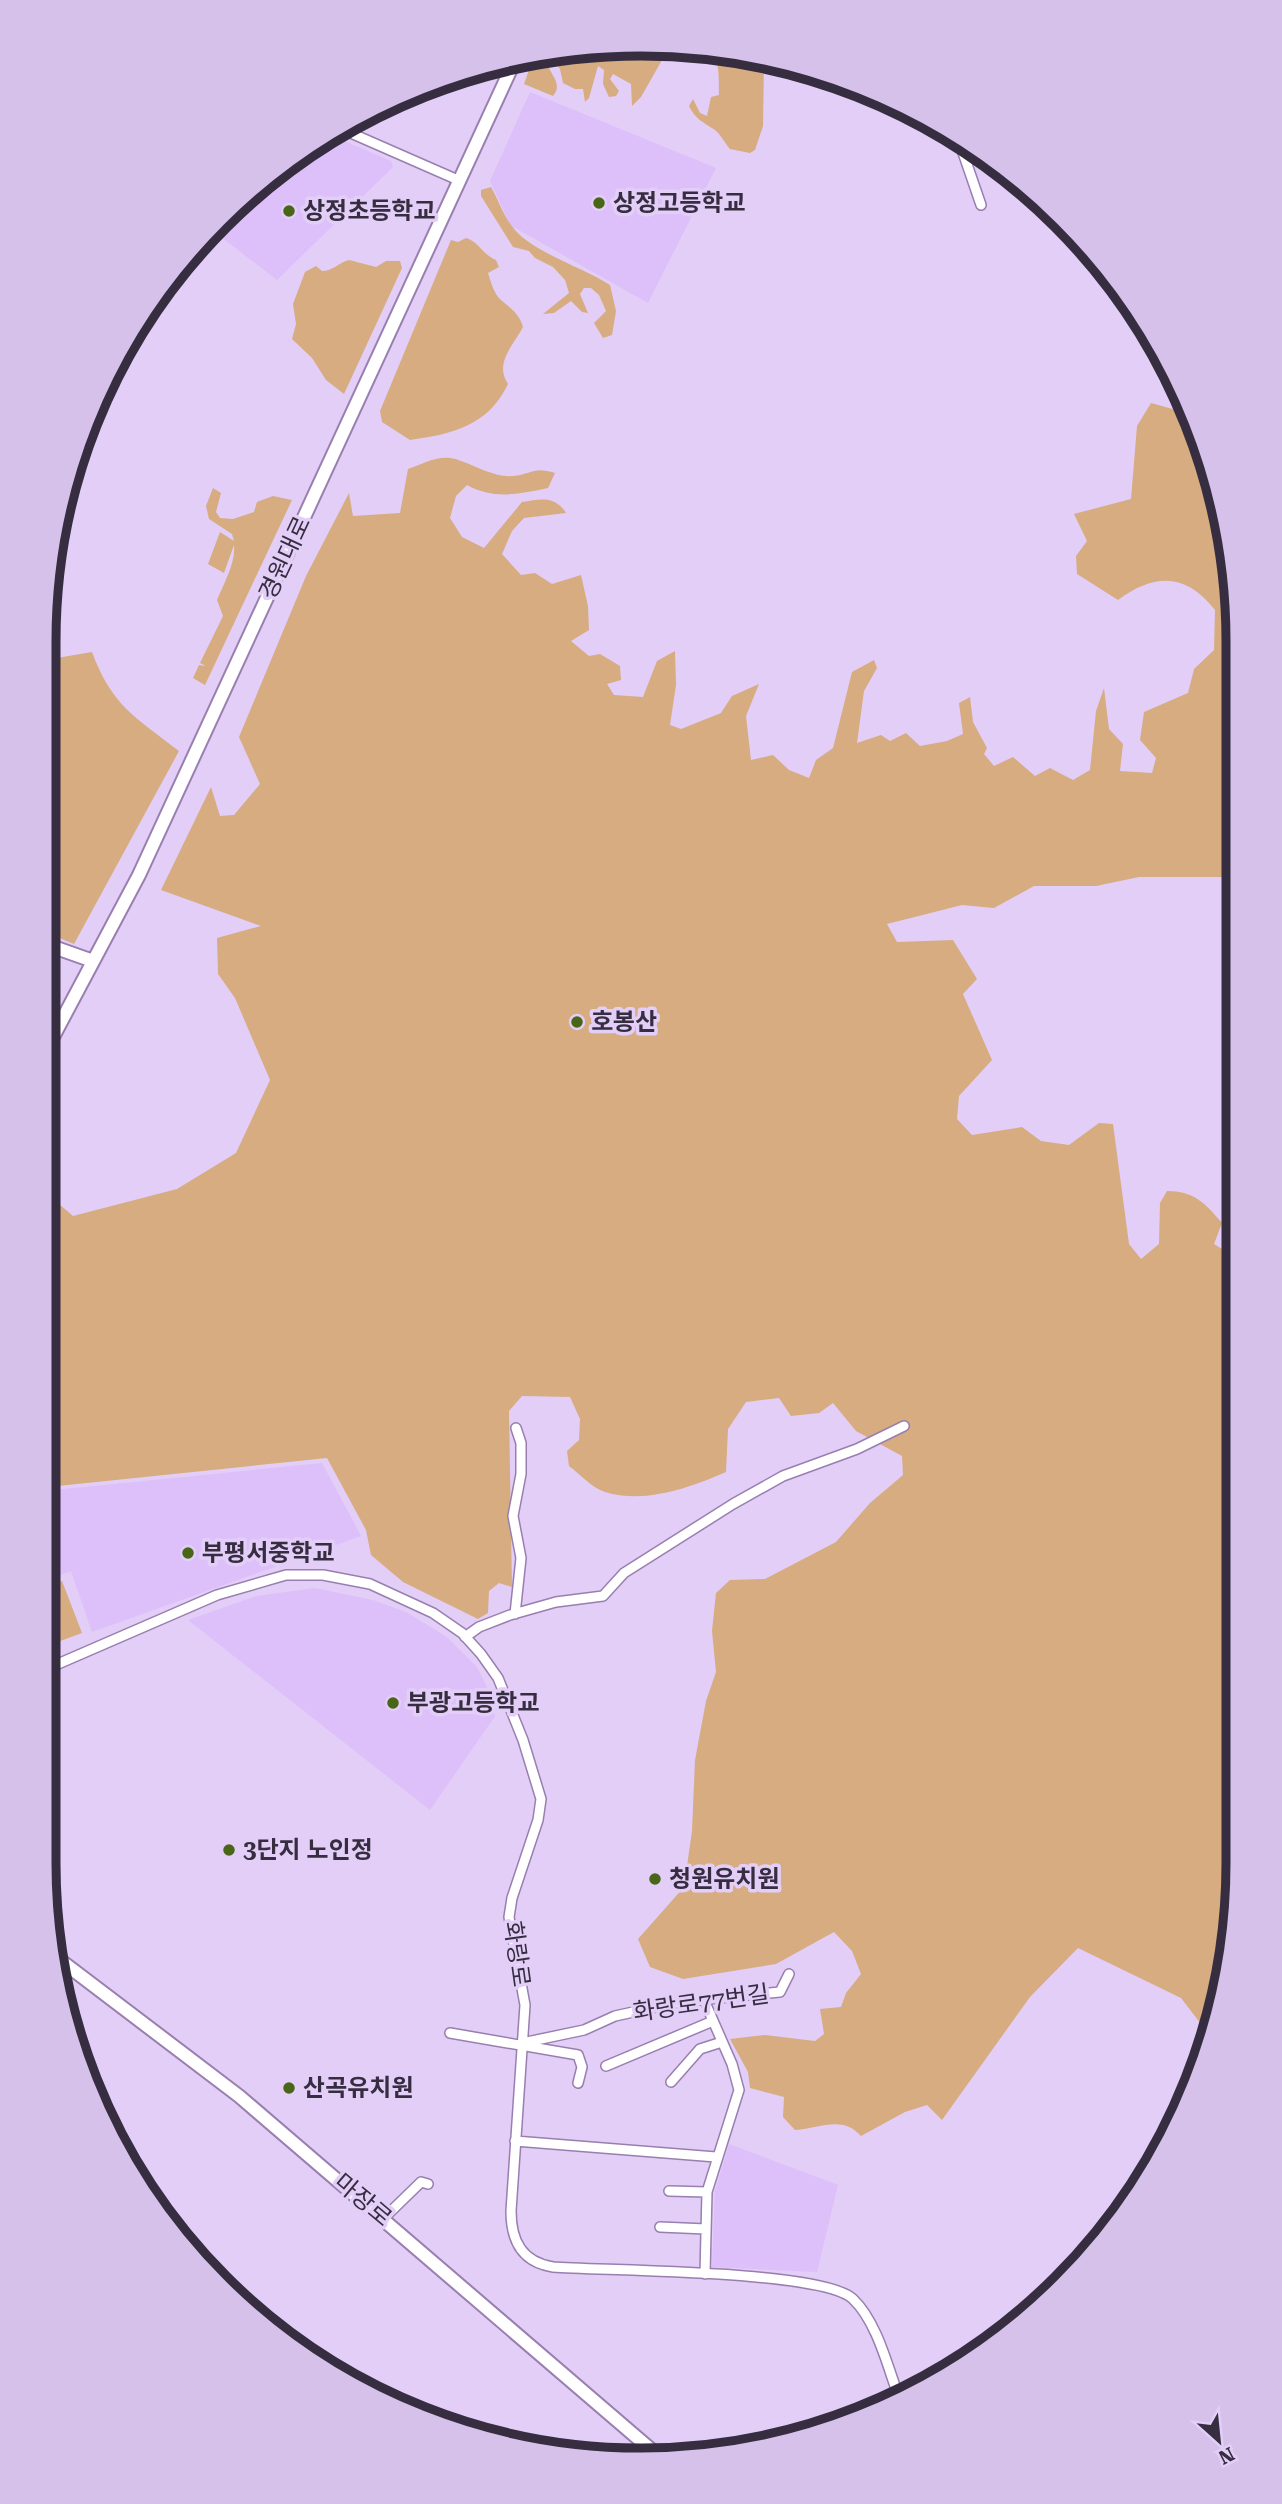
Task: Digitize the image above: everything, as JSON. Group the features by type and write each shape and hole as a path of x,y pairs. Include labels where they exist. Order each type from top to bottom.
{"main road":[{"name":"경원대로","path":"56,1031 139,875 510,71"},
{"path":"56,948 93,961"},
{"name":"마장로","path":"65,1964 239,2096 649,2448"}],"street":[{"path":"351,133 458,180"},
{"path":"963,153 981,205"},
{"path":"465,1637 480,1627 515,1614 556,1602 603,1596 624,1573 733,1504 783,1476 857,1449 904,1426"},
{"path":"515,1614 521,1558 513,1516 521,1474 521,1443 516,1428"},
{"name":"화랑로","path":"56,1665 217,1595 286,1575 323,1575 370,1584 433,1613 465,1637 498,1678 523,1740 541,1799 538,1820 512,1898 509,1917 525,2006 511,2224 516,2242 528,2258 553,2267 705,2274 812,2283 843,2292 861,2308 871,2326 896,2390"},
{"name":"화랑로77번길","path":"522,2043 584,2030 615,2016 704,2000 780,1992 789,1974"},
{"path":"704,2000 739,2090 707,2192 705,2274"},
{"path":"606,2066 713,2021"},
{"path":"450,2033 522,2043 529,2049 578,2055 582,2067 578,2083"},
{"path":"671,2082 700,2049 722,2042"},
{"path":"516,2141 716,2157"},
{"path":"384,2218 421,2182 428,2184"},
{"path":"669,2191 707,2192"},
{"path":"660,2227 706,2229"}],"shaded area":[{"path":"603,57 664,57 641,97 632,106 631,84 613,74 610,79 619,91 616,96 609,97 603,84 604,70 598,66 589,98 585,102 583,89 575,89 563,83 560,69 555,63"},
{"path":"716,61 764,69 763,126 755,150 750,153 730,149 717,132 697,117 689,106 693,99 700,113 707,116 711,97 719,95"},
{"path":"548,64 557,86 553,96 524,84 530,68"},
{"name":"상정고등학교","path":"530,92 716,168 648,303 510,225 490,181"},
{"name":"상정초등학교","path":"341,139 391,161 393,167 277,280 219,235 285,177"},
{"path":"491,187 508,220 524,238 547,253 610,285 616,311 612,335 603,338 594,323 606,311 599,295 591,288 584,288 580,294 588,313 582,312 571,301 554,313 543,314 569,293 565,280 553,267 535,258 529,251 513,247 481,196 481,190"},
{"path":"466,238 496,260 499,267 488,273 493,288 517,315 523,327 504,362 504,376 508,384 490,410 467,426 440,435 410,440 382,422 380,411 451,240 458,242"},
{"path":"349,260 376,267 386,261 400,261 402,268 344,394 326,380 312,358 292,339 296,324 293,304 305,272 316,266 326,271"},
{"path":"1151,403 1178,411 1195,453 1215,527 1225,603 1226,877 1139,877 1096,886 1034,886 994,908 962,905 887,924 897,942 953,940 977,979 963,994 992,1060 959,1096 957,1119 972,1135 1022,1127 1041,1141 1069,1145 1099,1123 1113,1124 1129,1244 1141,1259 1159,1244 1160,1203 1167,1191 1192,1196 1222,1223 1214,1244 1226,1251 1226,1863 1225,1901 1215,1977 1202,2026 1181,1998 1078,1948 1030,1997 942,2120 927,2105 905,2112 861,2136 839,2124 795,2130 783,2117 784,2097 750,2088 748,2072 730,2039 765,2035 815,2041 824,2034 820,2009 841,2007 846,1993 861,1974 852,1951 834,1932 776,1964 683,1979 650,1967 638,1939 684,1887 692,1831 695,1760 706,1701 716,1672 712,1631 716,1593 730,1580 765,1579 836,1542 870,1503 903,1475 902,1456 856,1431 833,1403 819,1413 791,1416 779,1398 746,1402 728,1429 726,1472 667,1492 620,1495 595,1487 569,1466 567,1451 579,1440 580,1419 570,1397 522,1396 509,1411 512,1587 499,1583 489,1591 488,1613 478,1619 403,1582 371,1555 366,1530 327,1458 56,1486 56,1201 73,1216 177,1189 236,1153 270,1080 235,998 218,974 217,938 261,926 161,890 211,787 220,816 234,815 260,784 239,737 306,576 349,493 353,516 400,513 408,469 445,458 457,459 505,476 537,470 555,473 548,488 517,494 487,493 467,485 456,496 450,518 462,537 484,548 522,502 541,499 562,507 566,513 524,518 512,531 502,554 521,575 535,573 552,584 581,575 588,606 589,630 571,641 589,656 600,654 620,666 621,680 607,684 614,695 643,697 657,661 675,651 676,685 670,725 681,729 721,713 732,696 759,684 746,716 751,760 773,755 789,770 809,778 816,760 833,748 852,672 874,660 877,668 864,691 857,743 881,735 890,741 906,733 920,746 947,741 963,734 959,703 970,697 973,722 987,748 984,754 994,766 1013,757 1035,776 1050,768 1073,780 1090,770 1096,711 1104,688 1109,729 1123,744 1120,771 1152,773 1156,758 1140,740 1144,712 1188,693 1194,669 1214,650 1215,610 1193,589 1181,583 1157,582 1132,591 1118,600 1077,574 1076,556 1087,541 1074,514 1131,499 1137,426"},
{"path":"213,488 221,493 216,512 220,518 233,519 254,512 257,502 273,496 292,500 205,685 193,678 199,665 206,666 200,663 223,616 217,600 229,573 234,552 234,545 224,573 208,564 220,532 234,541 232,534 209,519 206,506"},
{"path":"92,652 117,698 137,719 179,751 74,944 56,937 56,658"},
{"name":"부평서중학교","path":"322,1463 361,1536 92,1632 71,1571 56,1577 56,1490"},
{"path":"62,1581 82,1633 56,1643 56,1583"},
{"name":"부광고등학교","path":"315,1588 373,1600 406,1612 447,1637 477,1667 488,1689 495,1716 430,1810 188,1620 256,1596"},
{"path":"729,2144 838,2185 817,2272 712,2267 715,2191"}],"place":[{"name":"상정고등학교","path":"599,203"},
{"name":"상정초등학교","path":"289,211"},
{"name":"호봉산","path":"577,1022"},
{"name":"부평서중학교","path":"188,1553"},
{"name":"부광고등학교","path":"393,1703"},
{"name":"3단지 노인정","path":"229,1850"},
{"name":"청원유치원","path":"655,1879"},
{"name":"산곡유치원","path":"289,2088"}]}
